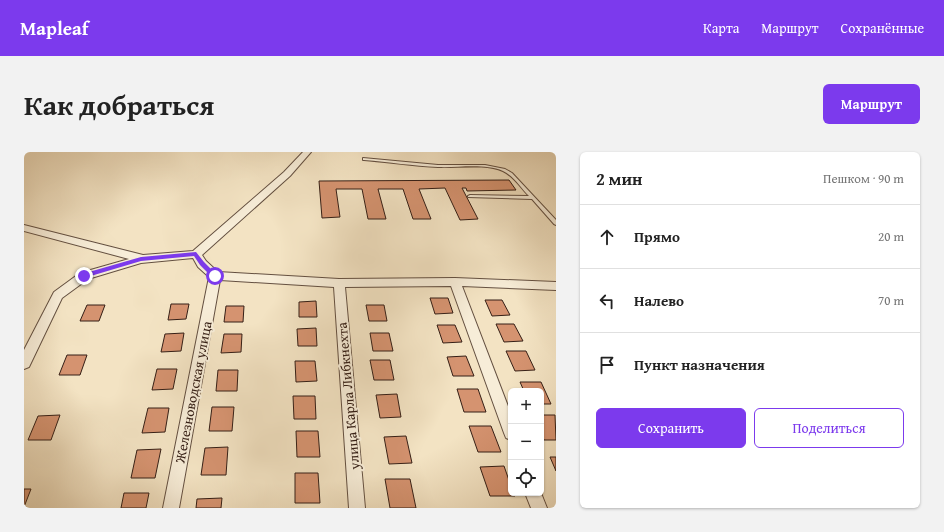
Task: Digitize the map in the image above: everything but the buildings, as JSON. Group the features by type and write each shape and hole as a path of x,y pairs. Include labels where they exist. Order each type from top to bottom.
{"street":[{"path":"24,363 58,295 68,287 84,276 141,259 196,254 287,174 307,152"},
{"path":"24,228 141,259"},
{"path":"196,254 202,264 215,276 339,283 455,282 556,286"},
{"name":"Железноводская улица","path":"171,508 215,276"},
{"path":"455,282 508,425"},
{"name":"улица Карла Либкнехта","path":"339,283 357,508"},
{"path":"534,496 539,508"}],"lane":[{"path":"364,159 437,166 484,166 502,169 511,174 556,222"},
{"path":"470,196 534,198"}],"route":[{"path":"84,276 141,259 196,254 202,264 215,276"}]}
